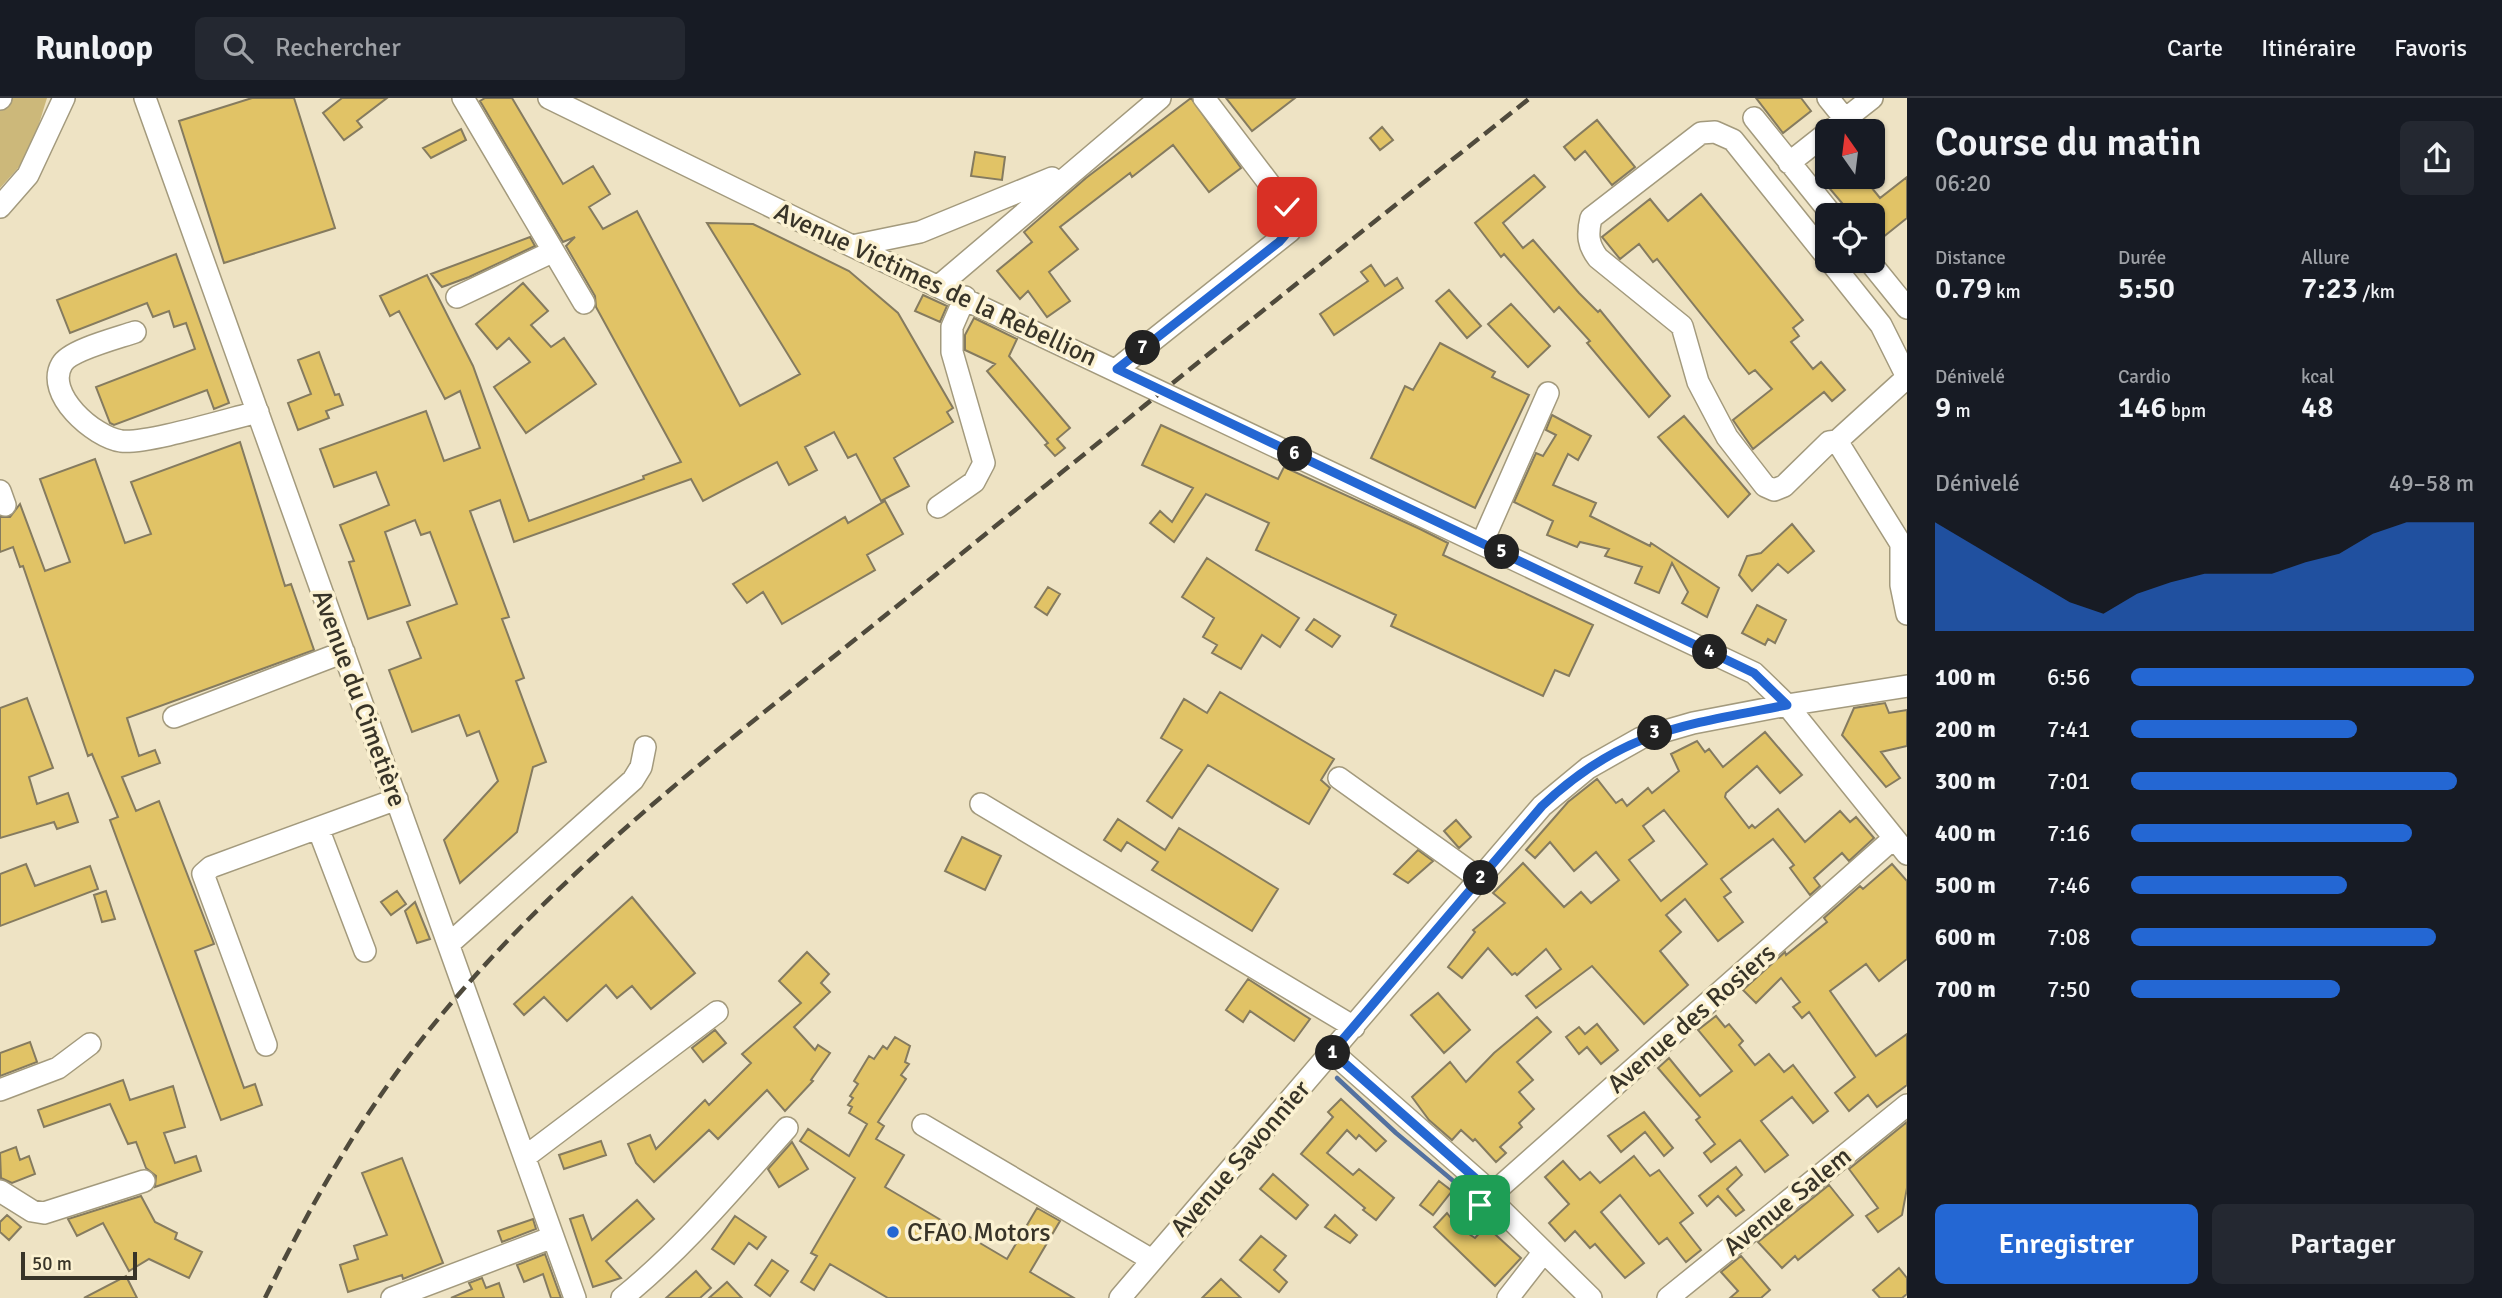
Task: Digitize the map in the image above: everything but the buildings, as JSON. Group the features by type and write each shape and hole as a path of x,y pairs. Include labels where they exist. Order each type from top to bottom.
{"street":[{"path":"0,207 28,175 64,98"},
{"name":"Avenue du Cimetière","path":"145,98 575,1298"},
{"path":"463,98 584,303"},
{"name":"Avenue Victimes de la Rebellion","path":"549,98 852,246 940,285 1754,673 1787,705 1900,846"},
{"path":"940,285 1079,164 1160,98"},
{"path":"1117,369 1290,231 1292,219 1287,207 1204,98"},
{"path":"1828,98 1832,119"},
{"path":"1845,119 1872,98"},
{"path":"1754,118 1822,203"},
{"path":"1815,243 1733,140 1715,132 1701,132 1591,218 1588,232 1590,247 1598,258 1682,326 1698,382 1727,437 1765,486 1774,490 1784,486 1829,442 1837,441 1902,382 1906,375 1881,324 1839,273"},
{"path":"1789,163 1815,143"},
{"path":"852,246 920,232 1004,200 1079,164"},
{"path":"457,297 552,252"},
{"path":"1879,273 1907,308"},
{"path":"937,507 974,482 984,463 952,352 952,327 965,297"},
{"path":"135,332 71,355 62,363 60,386 66,401 82,421 108,437 136,440 258,412"},
{"path":"1482,542 1548,393"},
{"path":"1837,441 1901,544 1901,585 1907,614"},
{"path":"174,717 344,652"},
{"name":"Avenue Savonnier","path":"1120,1298 1549,799 1612,752 1668,729 1787,705 1907,687"},
{"path":"449,944 632,780 641,767 645,747"},
{"path":"1339,778 1479,879"},
{"path":"266,1045 204,874 211,867 397,799"},
{"path":"981,804 1354,1027"},
{"path":"318,828 365,951"},
{"name":"Avenue des Rosiers","path":"1480,1204 1900,846"},
{"path":"524,1157 716,1012"},
{"path":"0,1090 58,1068 90,1044"},
{"path":"1332,1052 1480,1204 1538,1258 1591,1298"},
{"name":"Avenue Salem","path":"1668,1298 1907,1105"},
{"path":"923,1125 1152,1260"},
{"path":"622,1298 660,1267 694,1233 787,1128"},
{"path":"0,1191 32,1211 44,1213 144,1181"},
{"path":"392,1298 553,1237"},
{"path":"1508,1298 1538,1258"}],"shaded area":[{"path":"0,98 47,98 29,156 0,188"}],"waterway":[{"path":"1337,1078 1396,1133 1476,1200"}],"railway":[{"path":"265,1298 334,1169 372,1108 415,1048 470,982 529,919 591,859 721,747 1530,98"}],"place":[{"name":"CFAO Motors","path":"893,1232"}],"route":[{"path":"1287,207 1292,219 1290,231 1279,242 1117,369 1754,673 1768,683 1787,705 1693,723 1641,738 1612,752 1564,785 1542,806 1332,1052 1492,1193 1480,1205"}]}
